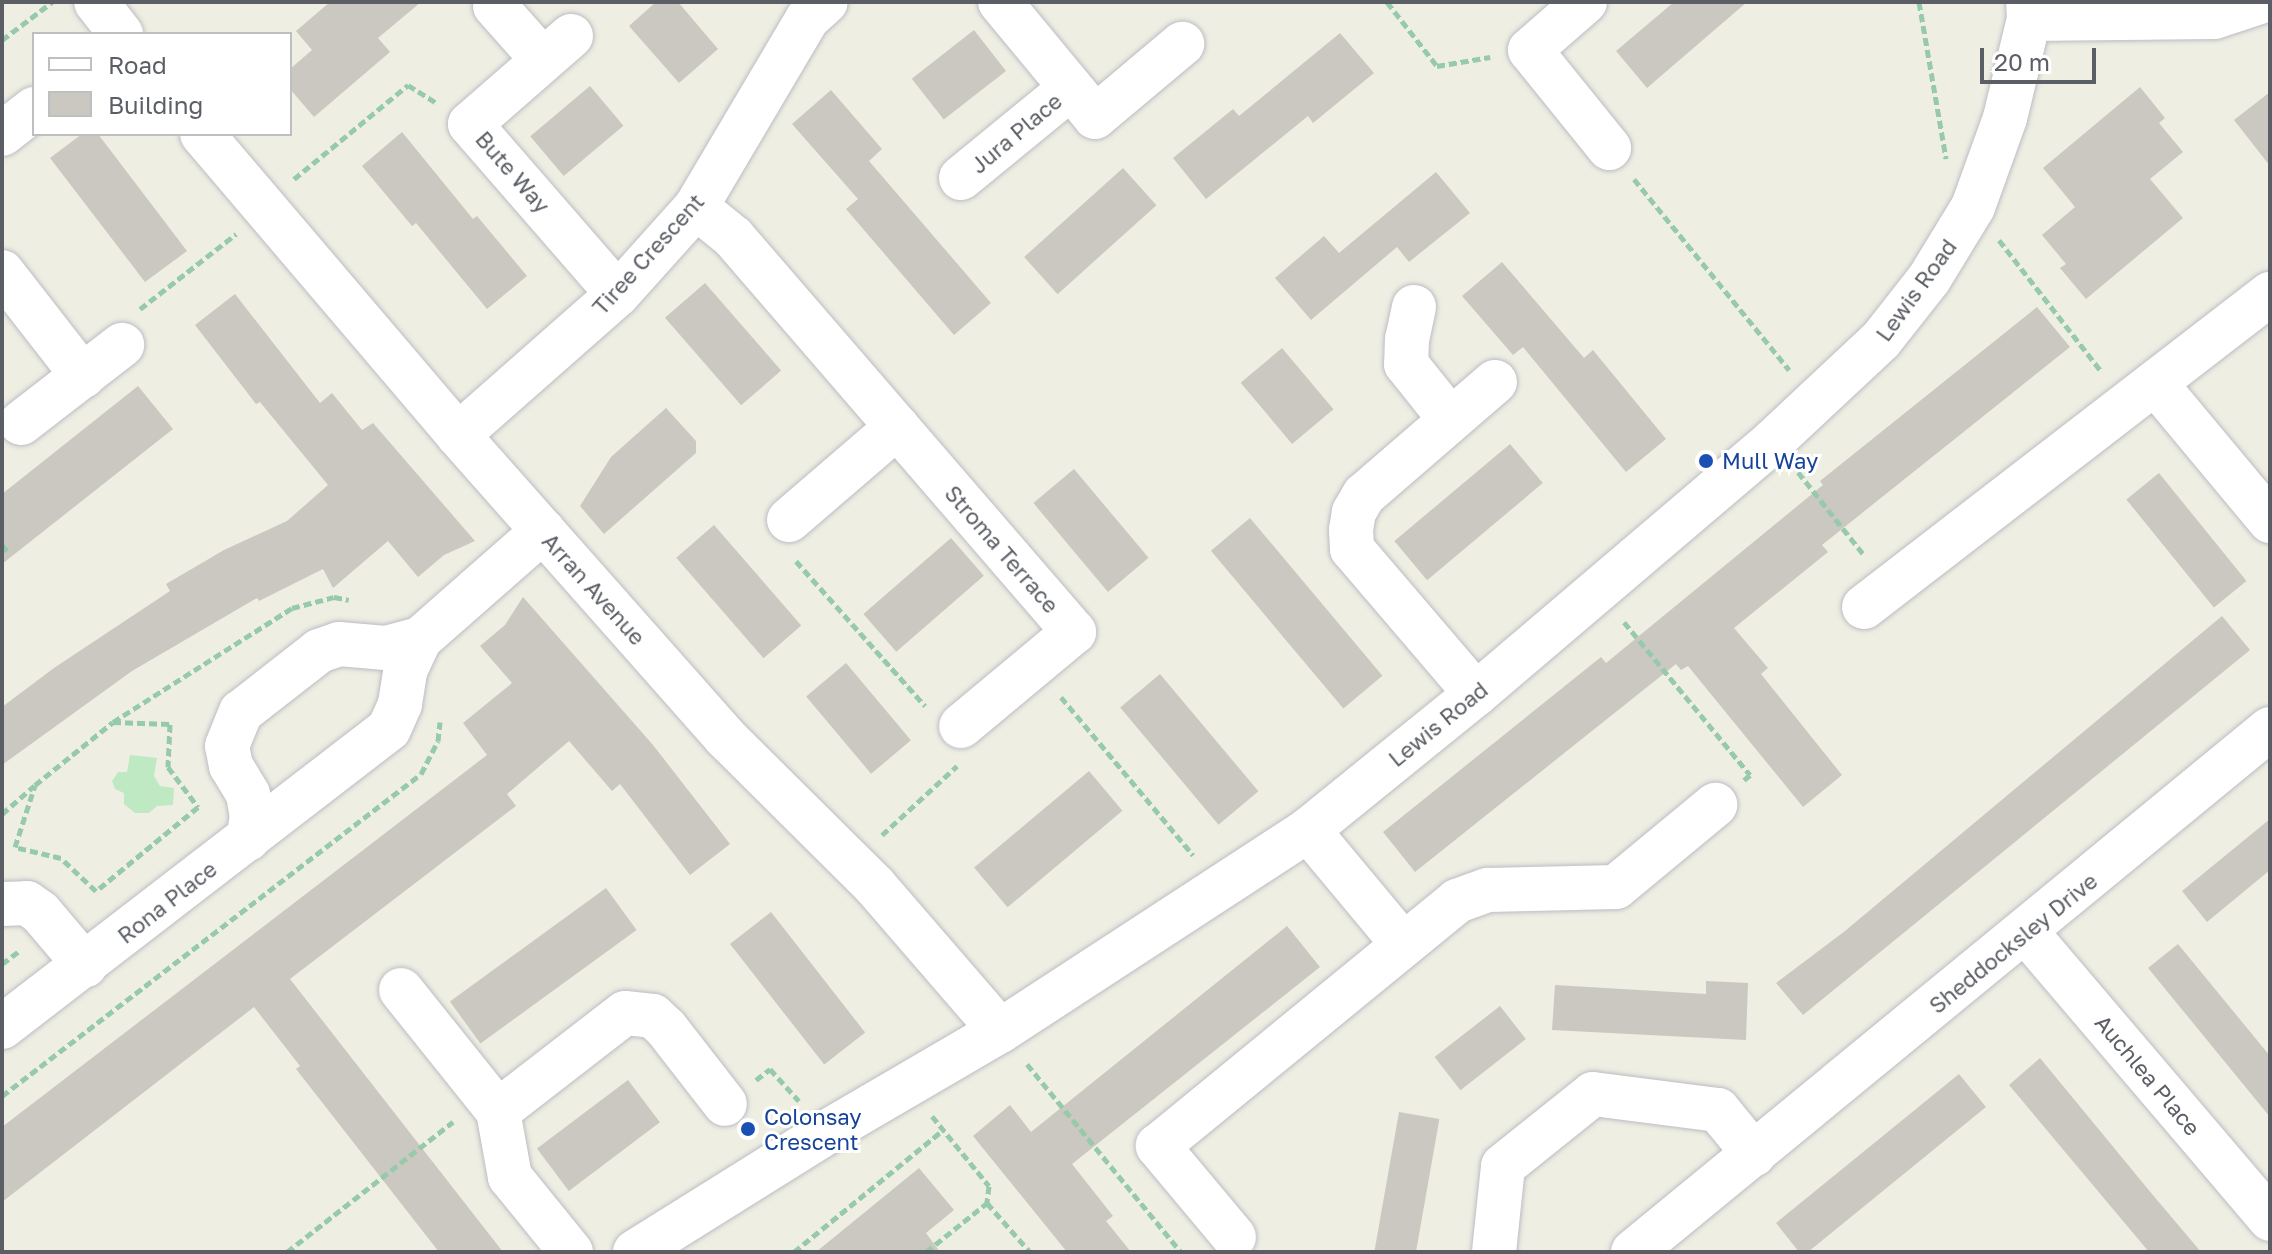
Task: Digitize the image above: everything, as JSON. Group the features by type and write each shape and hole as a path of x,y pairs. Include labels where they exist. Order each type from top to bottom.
{"street":[{"path":"96,2 119,32"},
{"name":"Tiree Crescent","path":"458,435 618,294 696,207 807,19 826,2"},
{"name":"Jura Place","path":"1000,2 1095,117 1182,44"},
{"path":"1585,2 1530,50 1609,148"},
{"path":"2028,11 2214,17 2260,2"},
{"name":"Bute Way","path":"495,6 557,48 470,124 618,294"},
{"name":"Lewis Road","path":"635,1252 827,1132 909,1087 1000,1031 1308,830 1476,694 1773,441 1881,340 1929,279 1973,207 2005,118 2028,11"},
{"name":"Jura Place","path":"961,178 1071,88"},
{"path":"2,134 32,111"},
{"name":"Arran Avenue","path":"204,136 274,200 458,435 725,737 851,862 1000,1031"},
{"name":"Stroma Terrace","path":"696,207 733,237 1074,632 953,731"},
{"path":"2,272 83,376"},
{"path":"1876,598 2270,294"},
{"path":"1414,307 1407,339 1406,364 1450,419"},
{"path":"21,423 122,345"},
{"path":"1476,694 1352,549 1354,512 1364,495 1495,382"},
{"path":"2155,383 2270,521"},
{"path":"789,520 897,427"},
{"path":"389,729 400,704 405,671 420,639 543,531"},
{"path":"248,839 252,817 248,794 231,766 227,746 232,727 241,712 319,651 339,644 386,648 420,639"},
{"path":"319,651 352,664 371,681 382,700 389,729"},
{"name":"Rona Place","path":"2,1027 389,729"},
{"name":"Sheddocksley Drive","path":"1639,1250 2270,729"},
{"path":"1234,1237 1158,1146 1457,901 1488,890 1616,887 1715,805"},
{"path":"1308,830 1403,944"},
{"path":"2,904 12,901 27,903 40,912 85,965"},
{"name":"Auchlea Place","path":"2026,932 2270,1219"},
{"path":"401,990 492,1104 510,1177 571,1252"},
{"path":"492,1104 625,1013 653,1016 666,1028 725,1104"},
{"path":"1494,1252 1503,1166 1593,1094 1718,1110 1754,1154"}],"path":[{"path":"2,40 52,2"},
{"path":"1387,2 1437,66 1530,50"},
{"path":"122,345 119,324 274,200 408,85 470,124"},
{"path":"1609,148 1814,402"},
{"path":"1773,441 1876,598"},
{"path":"789,520 773,534 953,731 851,862"},
{"path":"2,545 8,552"},
{"path":"1598,590 1750,775 1715,805"},
{"path":"1034,666 1221,887"},
{"path":"2,814 35,785 113,722 170,724 168,767 198,807 96,891 61,858 15,847 35,785"},
{"path":"1000,1031 1181,1252"},
{"path":"725,1104 770,1069 827,1132"},
{"path":"909,1087 989,1186 987,1203 926,1252"},
{"path":"287,1252 492,1104"},
{"path":"794,1252 943,1130"},
{"path":"987,1203 1030,1252"}],"green space":[{"path":"130,755 157,758 154,776 160,786 174,788 173,805 157,806 149,813 135,813 124,804 124,793 115,789 112,781 118,772 127,772"}],"building":[{"path":"330,2 421,2 378,38 390,52 314,117 292,91 292,67 312,50 296,31"},
{"path":"656,2 678,2 718,49 679,83 629,26"},
{"path":"1674,2 1747,2 1647,88 1616,51"},
{"path":"974,30 1006,71 944,120 912,79"},
{"path":"1340,33 1374,73 1313,123 1308,116 1206,199 1173,158 1233,109 1239,116"},
{"path":"590,86 623,126 564,176 530,136"},
{"path":"2140,87 2165,118 2159,123 2183,152 2150,179 2183,218 2086,299 2060,268 2066,264 2042,235 2075,207 2043,168"},
{"path":"831,90 882,149 869,161 991,303 954,335 846,209 858,199 792,124"},
{"path":"2270,92 2270,166 2234,120"},
{"path":"402,132 473,219 477,216 527,276 487,309 416,223 412,226 362,166"},
{"path":"79,136 100,136 187,251 145,282 50,158"},
{"path":"1123,168 1156,205 1058,294 1024,257"},
{"path":"1436,172 1470,213 1409,262 1397,247 1311,320 1275,278 1324,236 1339,253"},
{"path":"1502,262 1584,358 1593,350 1666,439 1626,472 1523,347 1513,355 1462,296"},
{"path":"705,283 781,371 741,405 665,318"},
{"path":"235,294 320,403 332,393 362,430 373,423 475,541 444,555 418,577 388,541 333,588 323,569 259,601 257,598 132,671 2,765 2,707 54,668 170,591 166,584 224,550 287,521 328,485 260,402 256,404 195,325"},
{"path":"2037,307 2070,347 1822,545 1828,552 1734,628 1768,668 1761,674 1842,775 1803,807 1688,666 1681,670 1676,664 1415,872 1383,832 1601,657 1606,663 1823,485 1820,481"},
{"path":"1282,348 1333,409 1292,444 1241,383"},
{"path":"138,386 173,429 2,564 2,494"},
{"path":"666,408 696,441 696,453 604,534 580,506 611,457"},
{"path":"1510,444 1543,483 1427,580 1394,541"},
{"path":"1074,469 1149,558 1108,592 1033,503"},
{"path":"2159,473 2246,581 2214,607 2126,499"},
{"path":"1250,518 1382,676 1343,709 1211,551"},
{"path":"714,525 801,625 764,658 676,558"},
{"path":"951,538 984,576 896,652 863,614"},
{"path":"523,597 653,745 730,844 690,875 620,784 612,791 569,741 507,794 516,806 290,979 503,1252 439,1252 296,1069 300,1066 254,1007 2,1202 2,1127 487,755 463,723 512,683 480,646 505,625"},
{"path":"2222,616 2250,650 1803,1015 1776,983 1845,931"},
{"path":"846,663 911,740 871,774 806,696"},
{"path":"1160,674 1258,791 1219,825 1120,707"},
{"path":"1089,771 1122,811 1008,907 974,867"},
{"path":"2270,819 2270,870 2207,922 2182,891"},
{"path":"606,888 637,930 480,1044 450,1001"},
{"path":"771,912 865,1033 824,1065 730,944"},
{"path":"1287,926 1320,967 1072,1164 1113,1216 1106,1221 1131,1252 1067,1252 973,1136 1010,1105 1031,1132"},
{"path":"2178,944 2270,1056 2270,1117 2148,968"},
{"path":"1706,981 1748,983 1746,1040 1552,1030 1555,985 1706,994"},
{"path":"1500,1006 1526,1039 1460,1090 1435,1057"},
{"path":"2040,1058 2201,1252 2149,1252 2009,1085"},
{"path":"1959,1074 1986,1107 1808,1252 1799,1252 1776,1223"},
{"path":"628,1080 660,1122 569,1191 537,1149"},
{"path":"1399,1112 1439,1119 1416,1252 1375,1251"},
{"path":"919,1168 954,1210 926,1233 940,1252 816,1252"}],"place":[{"name":"Mull Way","path":"1706,461"},
{"name":"Colonsay Crescent","path":"748,1129"}]}
